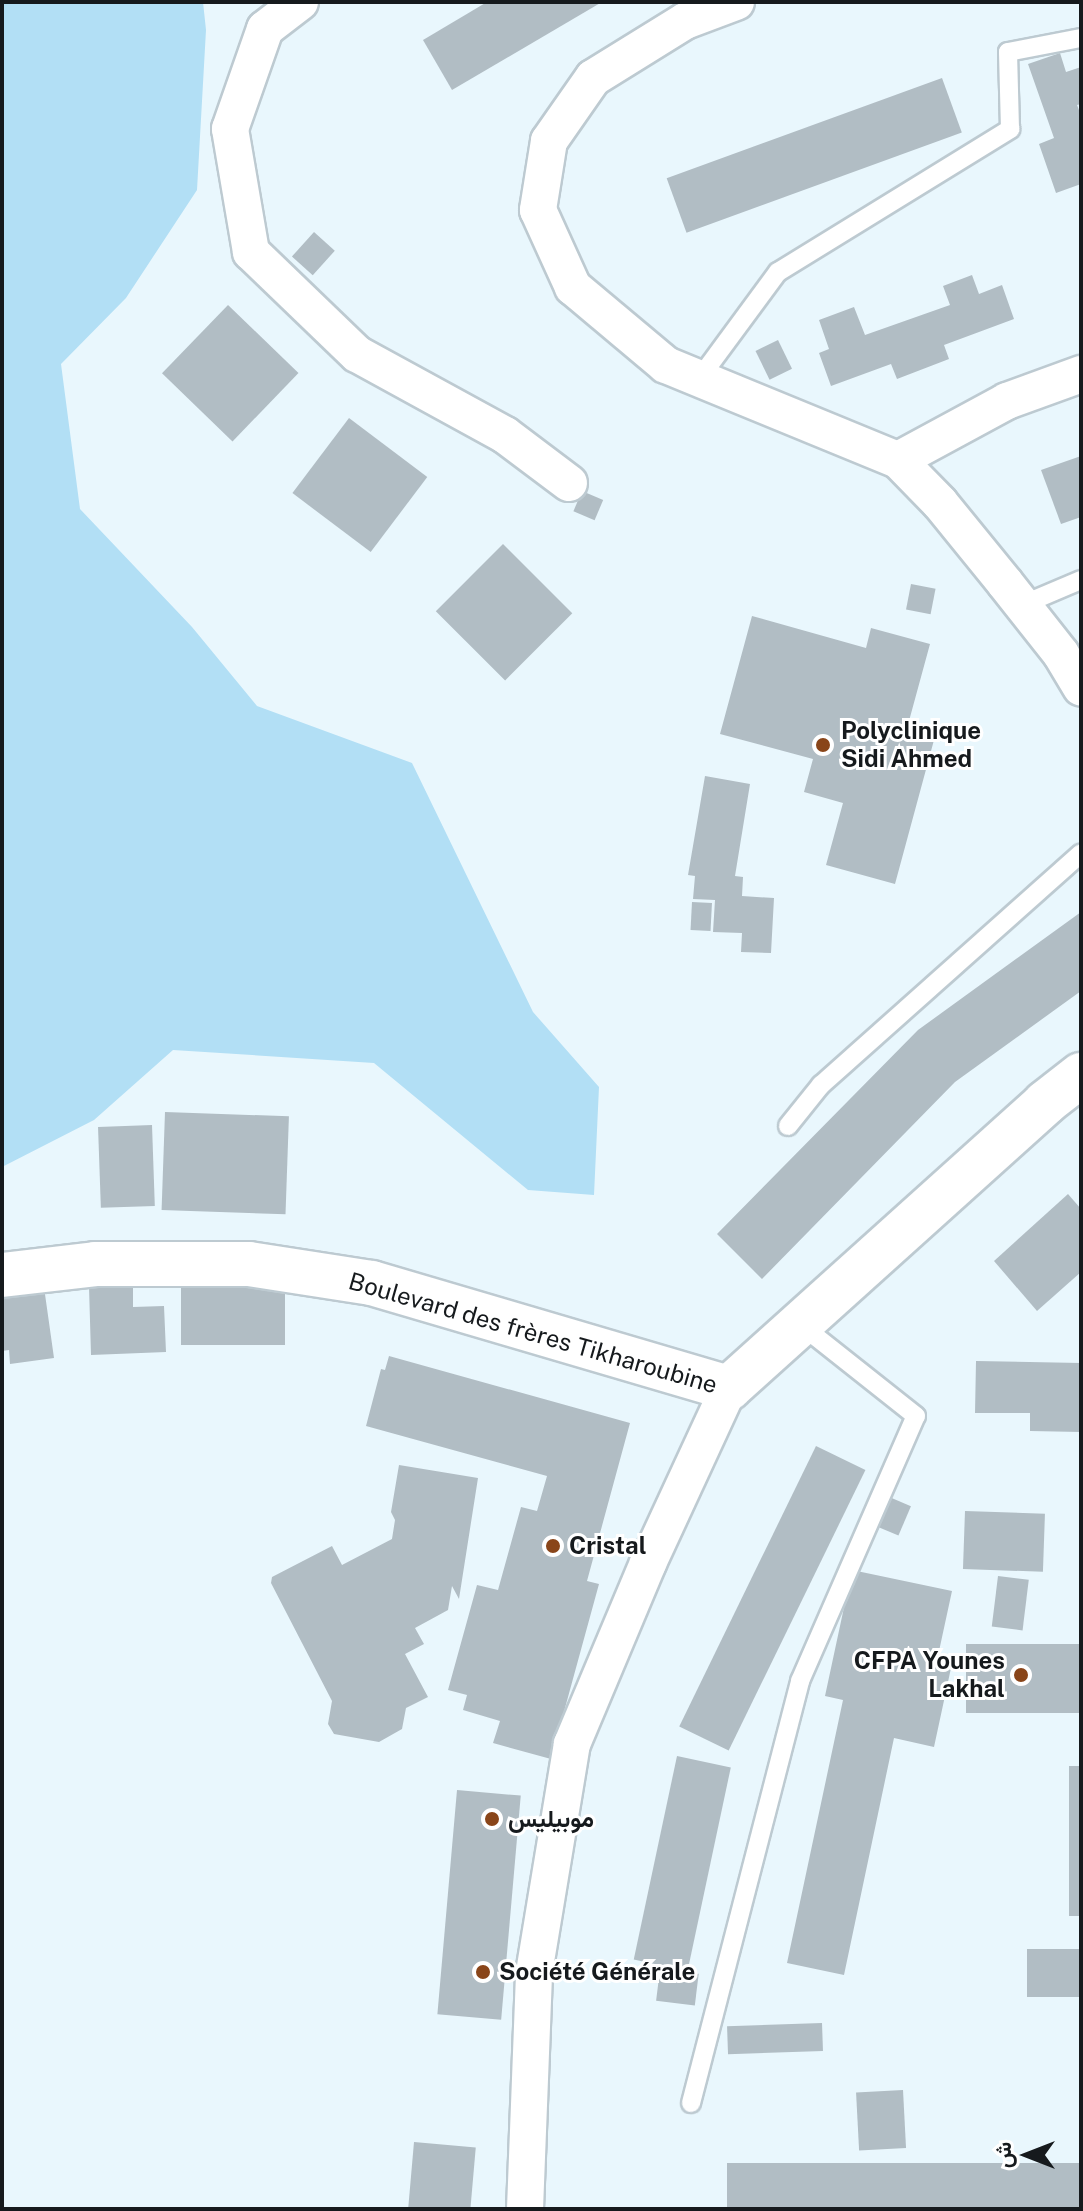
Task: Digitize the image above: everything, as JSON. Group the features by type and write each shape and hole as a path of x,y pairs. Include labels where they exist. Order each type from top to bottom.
{"street":[{"path":"300,2 265,29 230,129 251,252 357,354 505,435 569,483"},
{"path":"736,2 685,21 593,78 549,141 538,210 573,287 666,365 898,460 940,503 1022,605 1081,687"},
{"path":"898,460 1007,401 1081,374"},
{"path":"525,2209 534,1973 572,1744 648,1563 729,1388 1045,1103 1081,1075"},
{"name":"Boulevard des frères Tikharoubine","path":"2,1275 95,1264 249,1264 372,1283 729,1388"}],"lane":[{"path":"699,379 778,272 1010,129 1008,52 1081,38"},
{"path":"1022,605 1081,580"},
{"path":"788,1126 821,1085 1081,853"},
{"path":"691,2103 800,1681 916,1416 801,1325"}],"shaded area":[{"path":"2,2 203,2 206,30 197,190 126,298 61,364 80,509 192,627 257,706 412,763 533,1012 599,1087 594,1195 528,1190 374,1063 173,1050 94,1120 2,1167"}],"building":[{"path":"487,2 602,2 452,90 423,40"},
{"path":"1060,53 1066,72 1081,67 1081,104 1077,105 1081,115 1081,184 1056,193 1039,144 1054,138 1028,64"},
{"path":"942,78 962,133 687,233 667,178"},
{"path":"314,232 335,251 313,275 292,257"},
{"path":"972,275 979,294 1002,285 1014,319 944,345 949,359 897,379 891,364 831,386 819,353 829,349 819,320 854,307 865,335 950,305 943,286"},
{"path":"228,305 298,373 233,441 162,373"},
{"path":"778,340 792,369 770,380 756,351"},
{"path":"349,418 427,477 371,552 292,493"},
{"path":"1081,456 1081,517 1061,524 1041,470"},
{"path":"582,491 603,500 595,520 573,511"},
{"path":"503,544 572,613 505,680 436,611"},
{"path":"911,584 936,589 931,614 906,610"},
{"path":"752,616 866,648 871,628 930,644 906,732 934,740 895,884 826,865 843,803 804,792 813,759 720,734"},
{"path":"705,776 750,784 735,876 743,877 742,896 774,898 771,953 741,952 742,933 713,932 715,900 693,899 695,876 688,875"},
{"path":"692,902 712,903 711,931 691,930"},
{"path":"1081,912 1081,991 955,1082 762,1279 717,1234 918,1030"},
{"path":"165,1112 289,1116 286,1214 162,1210"},
{"path":"152,1125 155,1206 101,1208 98,1127"},
{"path":"1068,1194 1081,1209 1081,1272 1037,1311 994,1261"},
{"path":"43,1280 54,1358 10,1364 9,1350 2,1351 2,1286"},
{"path":"181,1281 285,1281 285,1345 181,1345"},
{"path":"133,1285 133,1307 164,1306 166,1352 91,1355 89,1287"},
{"name":"Cristal","path":"389,1356 630,1423 587,1581 599,1584 551,1759 493,1743 500,1721 463,1710 467,1695 448,1690 477,1585 498,1590 521,1507 537,1511 547,1476 366,1426 381,1369 385,1370"},
{"path":"976,1361 1081,1363 1081,1432 1030,1431 1030,1413 975,1413"},
{"path":"816,1446 865,1470 729,1751 679,1726"},
{"path":"399,1465 478,1478 459,1599 452,1586 448,1610 415,1628 424,1644 405,1654 428,1697 406,1708 402,1729 379,1742 334,1734 328,1724 332,1701 271,1583 272,1577 332,1546 342,1565 392,1539 395,1520 391,1512"},
{"path":"887,1496 911,1506 898,1536 874,1525"},
{"path":"965,1511 1045,1514 1043,1572 963,1569"},
{"path":"852,1570 952,1591 936,1665 951,1668 934,1747 894,1738 844,1975 787,1963 843,1700 825,1696"},
{"path":"998,1576 1029,1580 1023,1630 992,1627"},
{"path":"966,1644 1081,1644 1081,1713 966,1713"},
{"path":"677,1756 731,1767 688,1971 634,1959"},
{"path":"1069,1766 1081,1766 1081,1916 1069,1916"},
{"path":"457,1790 521,1796 501,2020 437,2014"},
{"path":"1027,1949 1081,1949 1081,1997 1027,1997"},
{"path":"660,1969 699,1974 695,2006 656,2001"},
{"path":"822,2023 823,2051 728,2054 727,2026"},
{"path":"903,2090 906,2148 859,2150 856,2092"},
{"path":"414,2142 476,2147 470,2209 408,2209"},
{"path":"727,2163 1081,2163 1081,2209 727,2209"}],"place":[{"name":"Polyclinique Sidi Ahmed","path":"823,745"},
{"name":"Cristal","path":"553,1546"},
{"name":"CFPA Younes Lakhal","path":"1021,1675"},
{"name":"موبيليس","path":"492,1819"},
{"name":"Société Générale","path":"483,1972"}]}
